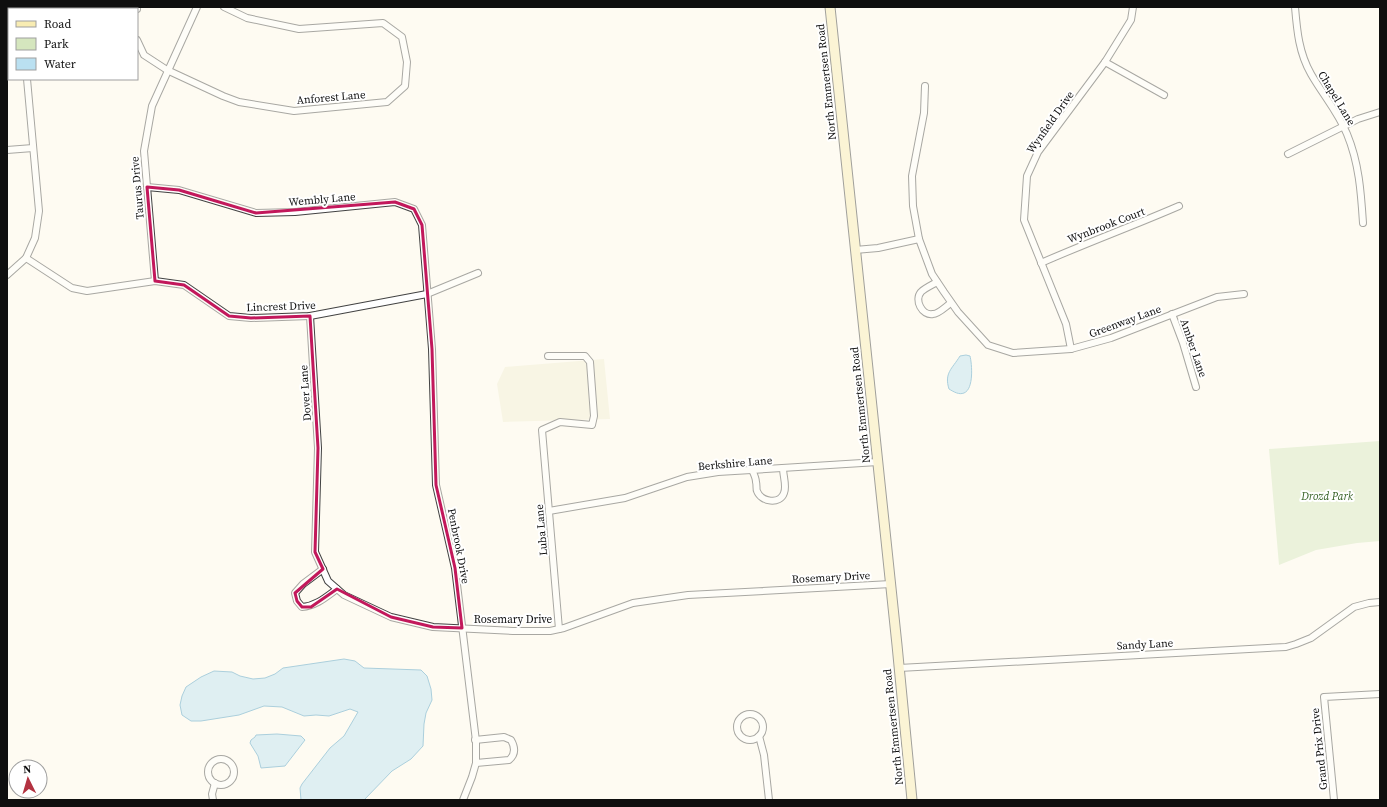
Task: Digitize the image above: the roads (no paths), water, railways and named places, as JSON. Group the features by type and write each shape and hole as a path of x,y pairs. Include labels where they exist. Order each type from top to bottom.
{"street":[{"name":"Taurus Drive","path":"155,281 144,151 145,143 152,106 167,70 197,7"},
{"name":"Anforest Lane","path":"138,42 144,55 167,70 239,102 294,110 387,102 406,86 407,62 402,37 383,23 299,29 247,18 224,7"},
{"name":"North Emmertsen Road","path":"830,7 900,668 912,800"},
{"name":"Wynfield Drive","path":"1072,349 1066,324 1024,220 1027,176 1038,152 1105,62 1131,20 1133,7"},
{"name":"Chapel Lane","path":"1295,7 1298,35 1306,65 1344,126 1353,150 1361,184 1363,223"},
{"path":"1105,62 1164,95"},
{"path":"7,275 26,258 35,238 39,211 26,80"},
{"path":"925,86 924,112 912,176 913,206 919,239 932,274 951,303 934,315 927,314 922,310 919,304 919,297 921,292 937,282"},
{"path":"1288,154 1358,119 1380,112"},
{"path":"7,150 33,148"},
{"name":"Wembly Lane","path":"147,187 179,190 256,213 295,212 395,202 414,208 422,225 427,294"},
{"name":"Wynbrook Court","path":"1041,264 1078,246 1153,218 1179,206"},
{"path":"855,250 878,248 919,239"},
{"name":"Lincrest Drive","path":"26,258 72,288 87,291 155,281 184,285 229,316 250,318 310,316 427,294 478,274"},
{"name":"Penbrook Drive","path":"427,294 432,349 436,485 455,568 475,740 476,763 463,800"},
{"name":"Greenway Lane","path":"951,303 973,330 988,345 1010,353 1072,349 1111,338 1217,297 1244,294"},
{"name":"Amber Lane","path":"1172,314 1183,343 1196,387"},
{"name":"Dover Lane","path":"310,316 318,448 317,469"},
{"name":"Luba Lane","path":"548,356 585,356 590,362 594,416 592,425 560,422 542,430 559,629"},
{"name":"Berkshire Lane","path":"550,511 625,498 687,477 718,472 878,462"},
{"path":"752,470 756,481 757,492 762,499 771,501 780,499 784,494 785,486 783,468"},
{"name":"Rosemary Drive","path":"317,469 315,552 328,581 344,595 392,617 434,627 513,631 550,631 592,619 633,603 688,595 891,584"},
{"path":"323,569 303,584 295,593 296,601 302,607 311,607 337,589"},
{"name":"Sandy Lane","path":"900,668 1286,646 1311,638 1354,607 1369,602 1380,602"},
{"name":"Grand Prix Drive","path":"1334,800 1324,697 1380,694"},
{"path":"760,736 752,740 743,738 737,727 741,719 752,714 759,718 763,725 760,736 769,800"},
{"path":"475,740 504,737 511,740 514,749 514,754 509,760 476,763"},
{"path":"220,759 228,761 233,767 234,776 231,780 224,784 215,783 210,777 210,766 216,760 220,759"},
{"path":"213,800 212,794 215,783"}],"water":[{"path":"960,356 970,356 971,360 971,382 967,391 962,394 949,389 947,379 950,371"},
{"path":"344,659 355,661 364,668 421,670 427,676 431,689 432,700 426,713 423,746 411,759 392,771 364,800 301,800 300,788 330,748 344,736 358,712 350,709 329,716 304,716 282,707 264,706 239,715 201,721 191,721 182,715 180,705 186,687 201,677 214,671 232,672 240,676 253,679 265,678 275,674 283,668"},
{"path":"277,734 301,736 305,740 285,766 261,768 258,756 250,743 251,740 256,735"}],"park label":[{"name":"Drozd Park","path":"1327,496"}]}
